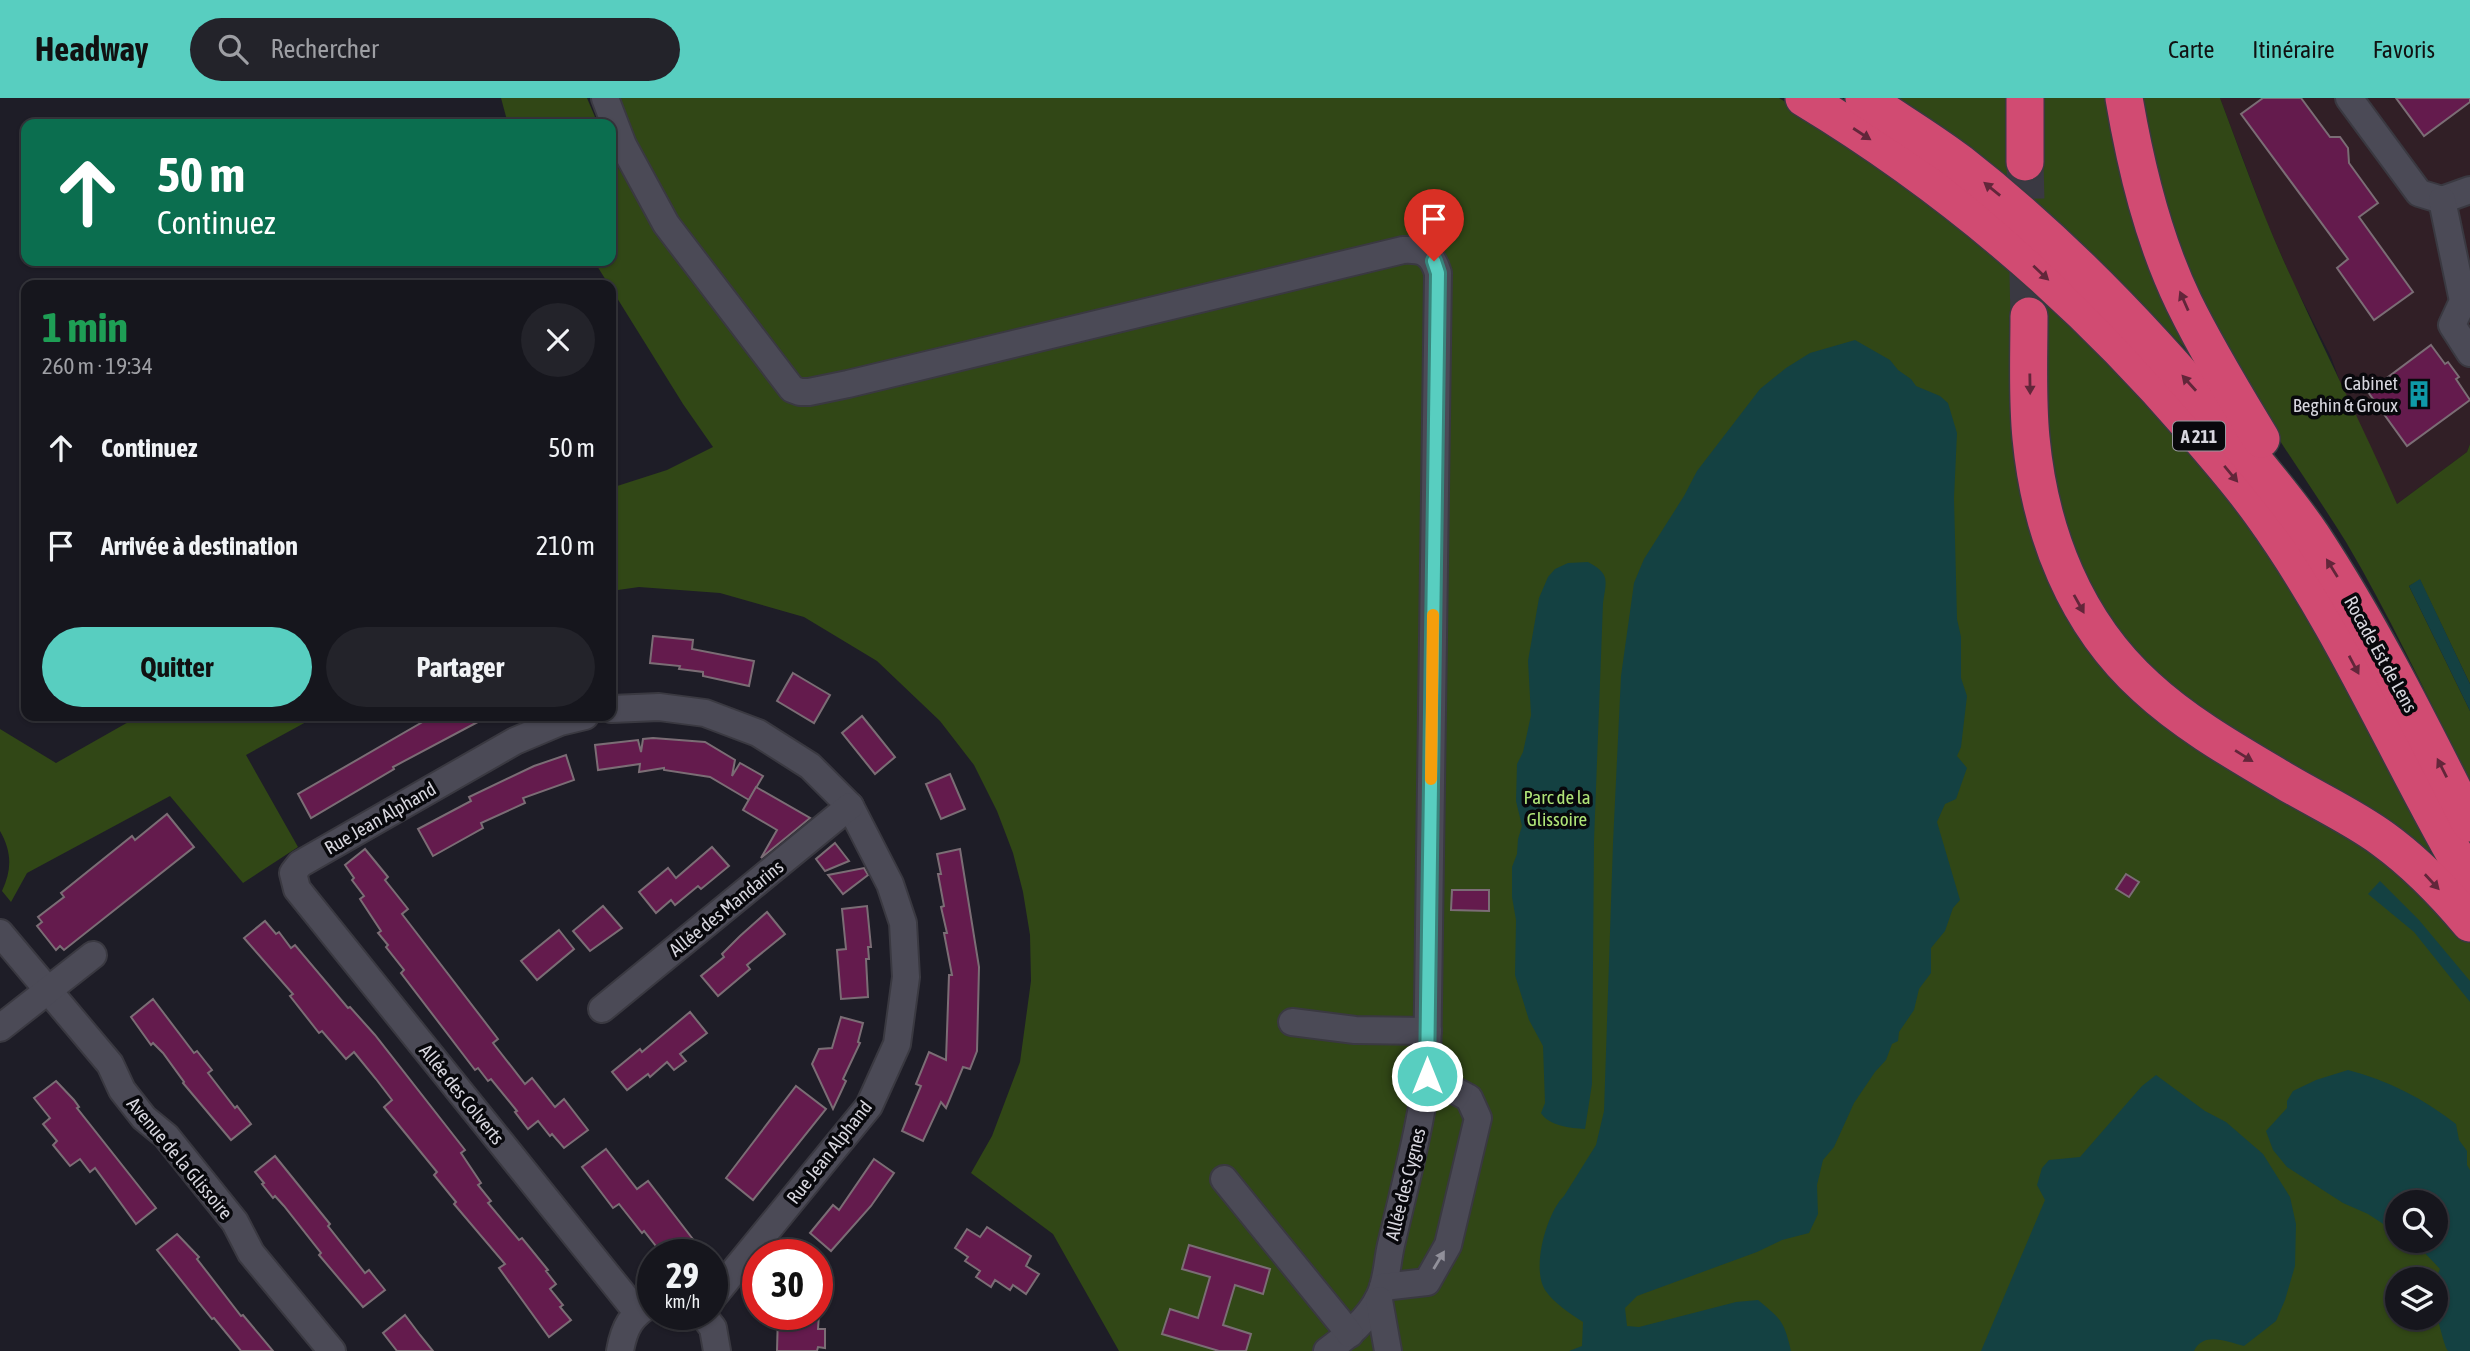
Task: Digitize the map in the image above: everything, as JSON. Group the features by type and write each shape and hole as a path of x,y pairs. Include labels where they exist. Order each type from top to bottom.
{"highway":[{"name":"A 211","path":"1804,98 1866,136 1956,201 2017,250 2122,350 2231,475 2263,514 2334,628 2470,881"},
{"name":"A 211","path":"1864,98 1958,162 2021,212 2140,329 2280,492"},
{"path":"2025,98 2025,162"},
{"path":"2124,98 2145,195 2162,248 2201,337 2273,459 2280,492"},
{"path":"2029,316 2031,436 2037,481 2063,571 2090,622 2113,653 2146,687 2209,733 2287,783 2381,837 2423,871 2470,923"},
{"name":"Rocade Est de Lens","path":"2280,492 2348,594 2470,823"}],"street":[{"name":"Allée des Cygnes","path":"605,98 613,119"},
{"path":"2349,98 2419,193 2442,200 2470,190"},
{"name":"Allée des Cygnes","path":"616,127 623,145 666,224 792,389 800,392 825,390 1403,250 1419,249 1429,254 1434,261 1438,273 1427,1076 1421,1121 1381,1293"},
{"path":"2442,200 2463,301 2452,325 2470,353"},
{"name":"Rue Jean Alphand","path":"616,709 659,707 705,713 758,733 810,766 850,806 890,884 904,923 906,977 897,1044 869,1106 728,1278"},
{"name":"Rue Jean Alphand","path":"293,873 300,864 515,741 564,721"},
{"name":"Allée des Mandarins","path":"602,1009 850,806"},
{"name":"Allée des Colverts","path":"293,873 297,889 637,1298"},
{"name":"Avenue de la Glissoire","path":"0,933 110,1064 122,1090 144,1118 166,1136 235,1222 251,1252 332,1351"},
{"path":"0,1028 93,955"},
{"path":"1292,1022 1355,1030 1427,1031"},
{"path":"1327,1351 1350,1334 1381,1293 1426,1282 1448,1245 1478,1118 1469,1098 1427,1076"},
{"path":"1224,1179 1350,1334"},
{"path":"1381,1293 1388,1351"},
{"path":"620,1351 624,1330 637,1316"},
{"path":"713,1330 717,1351"}],"shaded area":[{"path":"2220,98 2470,98 2470,444 2467,452 2397,504 2343,390 2331,357 2293,282 2266,220"},
{"path":"1855,340 1890,360 1916,386 1940,396 1948,403 1957,433 1954,498 1957,619 1961,637 1961,678 1967,696 1961,747 1957,756 1967,768 1956,799 1945,804 1937,822 1960,900 1953,908 1945,931 1931,948 1931,973 1919,989 1914,1010 1899,1032 1898,1041 1892,1044 1886,1060 1854,1103 1834,1147 1823,1160 1817,1185 1818,1214 1809,1233 1782,1240 1757,1252 1637,1296 1625,1308 1627,1326 1639,1327 1736,1302 1758,1300 1780,1321 1791,1351 1569,1351 1582,1346 1583,1322 1567,1312 1545,1290 1541,1280 1540,1255 1552,1214 1596,1145 1604,1111 1621,676 1634,583 1644,559 1697,471 1760,389 1810,353"},
{"path":"1588,562 1604,574 1606,584 1603,603 1594,841 1592,1084 1585,1129 1554,1124 1541,1113 1545,1103 1543,1046 1529,1020 1515,975 1516,920 1512,897 1512,867 1522,826 1516,801 1517,764 1523,752 1531,715 1528,661 1539,598 1548,577 1555,569 1568,563"},
{"path":"2420,579 2470,684 2470,711 2409,586"},
{"path":"2380,881 2419,920 2470,981 2470,1002 2414,932 2368,894"},
{"path":"2348,1070 2377,1079 2405,1091 2456,1124 2459,1140 2467,1151 2467,1165 2470,1170 2470,1351 2448,1351 2446,1348 2441,1330 2448,1330 2448,1267 2438,1267 2425,1253 2448,1253 2448,1190 2385,1190 2385,1225 2343,1203 2287,1167 2273,1150 2266,1131 2287,1108 2287,1101 2293,1091"},
{"path":"2156,1075 2205,1111 2226,1122 2263,1154 2290,1197 2296,1224 2295,1266 2276,1321 2244,1346 2216,1339 2204,1341 2194,1351 1981,1351 2045,1200 2037,1185 2042,1168 2049,1160 2080,1157 2142,1086"}],"green space":[{"path":"501,98 587,98 596,119 507,119"},
{"name":"Parc de la Glissoire","path":"618,98 1779,98 1873,156 1985,241 2114,363 2186,444 2288,580 2410,804 2431,850 2427,854 2178,698 2145,668 2070,559 2012,317 2077,630 2361,839 2470,936 2470,1351 1119,1351 1053,1234 971,1173 992,1136 1020,1062 1031,981 1030,935 1013,853 997,811 974,765 940,721 877,661 804,617 720,593 639,587 616,590 616,486 667,470 713,447 616,296 616,280 606,280 597,266 616,266 616,164 670,251 748,350 635,143"},
{"path":"1896,98 2006,98 2005,158 2038,165 2039,98 2113,98 2191,346 2186,349 2087,253"},
{"path":"2140,98 2220,98 2283,259 2397,504 2467,452 2470,444 2470,684 2420,580 2409,586 2470,711 2470,783 2363,571 2261,412 2218,335 2189,270 2165,203"},
{"path":"130,721 308,721 246,755 298,847 243,883 170,796 27,873 11,902 2,891 8,876 9,861 7,846 0,831 0,729 56,763"}],"building":[{"path":"2263,98 2301,98 2330,137 2340,137 2348,148 2349,163 2378,203 2359,217 2413,292 2374,320 2337,268 2348,259 2241,114"},
{"path":"2396,98 2470,98 2470,102 2424,136"},
{"name":"Cabinet Beghin & Groux","path":"2431,345 2459,377 2456,379 2470,400 2407,446 2368,392"},
{"path":"653,636 693,640 692,649 754,661 749,686 703,676 703,672 679,669 680,666 650,663"},
{"path":"793,673 830,695 814,723 777,701"},
{"path":"862,716 895,757 875,774 842,733"},
{"path":"424,721 480,721 393,767 394,769 311,818 298,794"},
{"path":"643,739 705,742 735,760 732,776 740,763 763,776 749,800 710,777 664,768 639,772 640,764 598,770 595,745 638,740 641,752"},
{"path":"566,755 574,780 523,798 525,803 481,823 483,828 433,856 418,829 471,801 469,797 534,766"},
{"path":"950,774 965,809 941,819 926,784"},
{"path":"756,787 810,818 761,858 777,830 743,810"},
{"path":"167,814 194,847 64,950 60,946 56,950 37,926 42,922 38,917 64,897 61,893 132,836 135,840"},
{"path":"835,843 849,861 825,871 816,859"},
{"path":"712,847 729,866 701,889 698,886 675,905 671,900 656,913 639,892 668,868 676,878"},
{"path":"365,849 388,877 385,880 408,909 402,914 498,1039 493,1043 525,1084 532,1078 555,1107 564,1099 588,1130 564,1148 538,1121 528,1129 491,1079 488,1081 478,1068 475,1070 401,973 404,970 378,933 381,931 360,899 364,896 345,865"},
{"path":"960,849 979,967 977,1051 970,1069 963,1067 946,1108 941,1102 923,1141 902,1131 921,1086 916,1084 929,1052 946,1060 949,975 952,975 944,933 947,933 941,907 944,906 937,854"},
{"path":"864,868 868,875 843,894 828,875"},
{"path":"2126,874 2139,882 2129,897 2116,889"},
{"path":"1452,890 1489,890 1489,911 1451,910"},
{"path":"603,906 622,928 590,951 573,931"},
{"path":"867,906 871,947 868,947 869,959 866,959 868,997 841,999 837,950 846,949 842,909"},
{"path":"767,912 785,934 747,965 750,969 718,996 701,976 724,957 722,954"},
{"path":"265,921 276,934 279,932 291,948 295,945 348,1008 350,1007 375,1035 465,1150 461,1153 481,1183 478,1185 491,1201 488,1203 548,1270 546,1271 556,1284 550,1289 571,1320 549,1337 499,1268 505,1264 454,1204 456,1202 434,1175 437,1172 384,1107 392,1100 376,1079 354,1052 346,1059 322,1031 319,1033 290,996 293,994 244,938"},
{"path":"559,930 574,949 537,980 521,961"},
{"path":"153,999 194,1053 197,1051 212,1070 208,1073 235,1108 237,1106 251,1124 231,1140 183,1083 163,1053 153,1043 151,1045 131,1017"},
{"path":"690,1012 707,1033 680,1054 686,1061 674,1070 667,1062 650,1077 648,1074 627,1090 612,1072 640,1049 642,1052"},
{"path":"841,1017 863,1023 858,1042 860,1043 843,1079 846,1081 833,1109 812,1064 819,1049 832,1048"},
{"path":"56,1081 74,1100 79,1107 77,1108 156,1208 136,1224 95,1168 90,1172 80,1159 70,1166 53,1145 57,1141 43,1124 50,1118 34,1098"},
{"path":"796,1086 826,1109 753,1200 726,1178"},
{"path":"606,1149 637,1189 648,1181 693,1239 650,1239 644,1231 642,1233 619,1204 613,1208 582,1167"},
{"path":"275,1156 330,1224 328,1226 365,1273 369,1270 385,1290 363,1307 319,1255 321,1253 284,1206 275,1196 273,1198 255,1172"},
{"path":"874,1159 894,1173 871,1206 833,1249 833,1239 817,1239 810,1233 833,1205 839,1210"},
{"path":"987,1227 1031,1256 1026,1266 1039,1274 1026,1294 1013,1285 1010,1290 995,1280 991,1287 976,1277 980,1271 965,1261 968,1257 955,1248 967,1229 980,1237"},
{"path":"177,1234 199,1257 197,1259 241,1316 243,1315 273,1351 241,1351 214,1318 212,1319 157,1250"},
{"path":"1189,1245 1270,1269 1263,1294 1235,1285 1223,1325 1251,1334 1246,1351 1219,1351 1162,1334 1170,1309 1198,1318 1210,1277 1182,1269"},
{"path":"405,1315 433,1351 397,1351 383,1333"},
{"path":"778,1330 825,1330 825,1348 818,1347 817,1351 777,1351"}],"tunnel":[{"path":"2025,162 2029,316"}],"slow traffic":[{"path":"1431,779 1433,615"}],"place":[{"name":"Cabinet Beghin & Groux","path":"2419,394"}],"route":[{"path":"1427,1076 1438,273 1434,261"}]}
